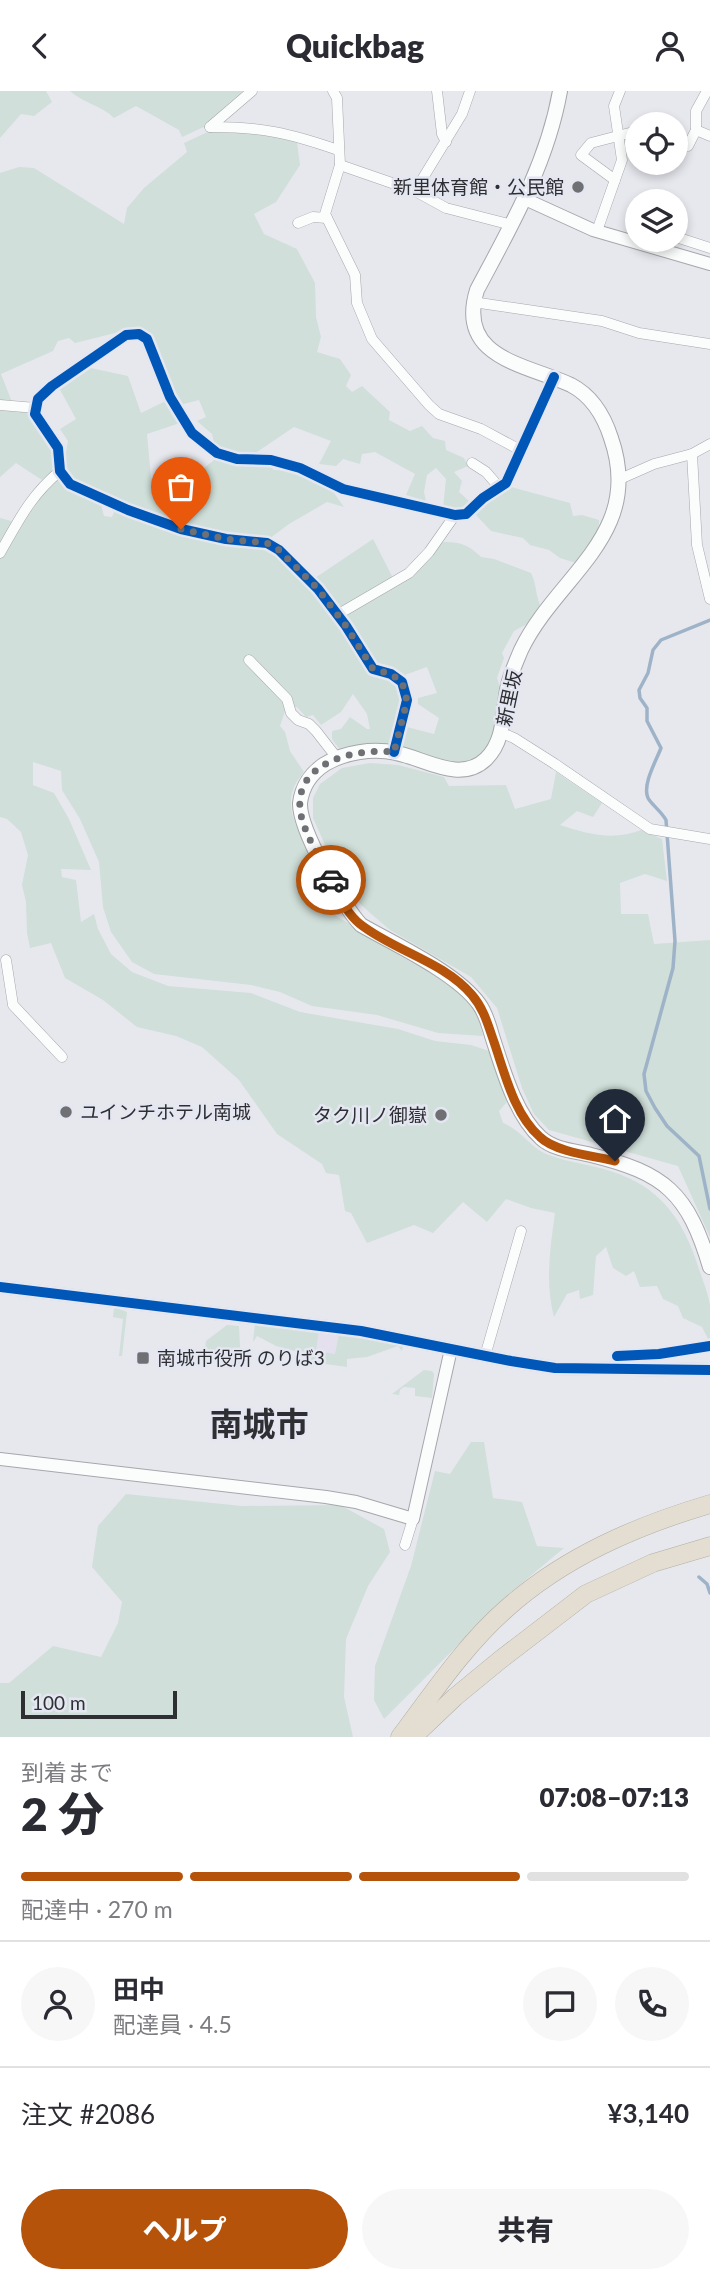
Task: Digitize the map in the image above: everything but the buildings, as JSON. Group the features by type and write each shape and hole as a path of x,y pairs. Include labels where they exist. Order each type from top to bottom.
{"highway":[{"path":"400,1737 477,1639 505,1609 544,1579 601,1545 629,1532 710,1504"},
{"path":"413,1737 464,1690 586,1594 653,1563 710,1546"}],"main road":[{"path":"473,302 541,162 560,91"},
{"name":"新里坂","path":"473,302 474,329 487,348 506,359 580,389 594,403 613,441 620,479 616,508 600,542 525,642 508,686 502,733 498,743 483,762 463,770 431,764 394,752 368,751 337,758 323,765 309,779 300,804 304,825 348,911 361,925 445,973 467,989 486,1015 517,1105 534,1131 550,1145 631,1166 665,1184 699,1233 710,1267"}],"street":[{"path":"252,91 210,127 276,130 338,150"},
{"path":"333,91 337,98 340,165 325,214 352,266 357,303 372,339 439,414 481,429 522,451"},
{"path":"438,91 442,134 446,142"},
{"path":"415,191 462,114 470,91"},
{"path":"597,231 622,160 614,106 620,91"},
{"path":"688,146 696,130 696,111 708,91"},
{"path":"696,130 710,136"},
{"path":"615,180 581,155 591,143 625,135"},
{"path":"340,165 415,191 446,208 512,225"},
{"path":"525,199 597,231 705,263"},
{"path":"298,223 313,217 327,218"},
{"path":"688,241 710,248"},
{"path":"696,244 705,263"},
{"path":"473,302 602,321 639,333 710,344"},
{"path":"394,752 407,701 402,682 391,674 373,669 318,589 279,550 267,543 226,539 181,529 128,510 70,484 60,471 58,448 34,414 38,399 82,364 127,335 139,334 147,339 170,397 191,433 217,453 237,459 271,460 300,468 343,489 455,515 466,515 506,483 554,377"},
{"path":"0,405 36,408"},
{"path":"620,479 654,464 692,454 710,444"},
{"path":"692,454 697,545 710,599"},
{"path":"471,463 486,472 499,487"},
{"path":"0,553 40,487 60,471"},
{"path":"337,615 409,573 429,552 455,515"},
{"path":"249,660 287,699 298,720 316,731 337,758"},
{"path":"502,733 555,764 650,829 710,839"},
{"path":"6,960 13,1005 62,1058"},
{"path":"485,1356 521,1231"},
{"path":"0,1287 350,1329 555,1368 710,1370"},
{"path":"405,1545 451,1349"},
{"path":"0,1459 326,1497 356,1502 413,1519"}],"shaded area":[{"path":"0,91 46,91 52,102 34,116 21,114 0,138"},
{"path":"70,91 248,91 208,125 182,137 179,130 136,106 114,118"},
{"path":"212,130 254,131 297,142 300,165 276,202 254,214 264,234 297,249 315,283 316,317 321,337 317,352 340,359 351,375 346,386 352,392 362,386 390,412 389,420 410,431 422,426 433,438 445,441 446,450 464,458 468,466 454,472 462,481 459,492 470,502 465,510 443,508 446,479 436,468 427,475 424,492 426,501 406,495 415,474 375,452 362,454 360,464 343,459 336,466 319,464 331,441 294,427 251,456 237,456 218,450 212,434 197,421 206,417 199,400 180,405 139,331 127,330 75,343 69,338 58,341 53,351 1,374 12,402 0,401 0,173 19,167 34,168 124,224 127,208 144,188 187,152 184,143"},
{"path":"86,367 128,376 141,413 168,400 180,423 147,434 151,478 194,476 214,460 265,463 274,470 300,471 329,486 344,507 327,502 269,539 225,536 181,527 72,482 63,470 68,441 60,429 76,419 58,386"},
{"path":"0,409 30,412 30,416 48,441 56,462 53,471 42,480 16,463 0,477"},
{"path":"60,477 100,500 104,516 112,517 115,510 264,546 286,562 318,595 365,667 376,675 399,684 402,700 388,746 367,743 340,750 332,739 332,731 341,729 350,717 370,729 367,714 353,694 341,712 321,725 313,715 306,717 297,707 285,711 280,726 285,732 290,751 304,772 295,785 291,798 295,823 321,873 327,903 333,913 463,993 478,1018 483,1036 438,1033 377,1015 312,1006 280,992 251,985 154,974 132,962 111,932 103,907 99,862 80,819 62,790 61,771 33,762 33,785 54,793 69,819 91,870 61,869 62,877 76,880 81,922 94,914 98,929 111,954 132,972 168,986 251,993 300,1012 398,1029 435,1041 471,1045 492,1052 507,1102 499,1111 503,1123 546,1154 610,1171 635,1181 671,1211 687,1238 707,1291 710,1305 710,1338 708,1339 702,1327 683,1318 678,1306 663,1299 657,1286 640,1287 634,1271 626,1276 613,1268 606,1247 596,1256 593,1295 580,1299 579,1290 567,1294 554,1317 549,1278 555,1213 506,1199 487,1222 463,1202 433,1233 414,1225 367,1243 351,1213 345,1211 339,1175 326,1173 322,1164 277,1134 239,1080 202,1047 176,1036 137,1027 103,1000 65,978 51,943 30,948 22,885 28,855 21,832 7,819 0,817 0,518 22,524 47,489"},
{"path":"511,487 570,503 573,516 582,515 599,520 595,537 576,563 560,558 549,550 530,545 523,538 491,531 476,515 487,502"},
{"path":"373,539 394,580 340,610 315,578"},
{"path":"443,542 464,545 481,557 531,573 541,607 529,623 514,631 502,653 504,658 497,678 500,689 499,704 490,740 482,753 472,760 460,763 431,758 399,746 403,726 434,734 439,718 418,704 418,698 437,693 427,667 402,676 377,666 343,615 397,584 420,566"},
{"path":"370,763 398,765 444,777 449,786 506,785 515,809 551,799 556,772 602,803 593,817 577,811 560,825 611,836 641,830 662,839 667,881 645,874 620,883 621,914 648,914 654,944 710,940 710,1237 678,1166 549,1130 534,1114 522,1088 497,1008 471,977 390,930 352,896 313,818 313,798 320,784 342,768"},
{"path":"114,1307 127,1312 122,1356 119,1356 123,1319 113,1317"},
{"path":"255,1323 366,1335 404,1342 402,1351 398,1346 367,1357 347,1359 347,1367 304,1361 306,1354 276,1346 257,1336 253,1342","holes":["319,1331 339,1334 335,1354 316,1351"]},
{"path":"227,1325 239,1326 241,1367 232,1366 231,1360 214,1358 205,1350 206,1341"},
{"path":"319,1331 339,1334 335,1354 316,1351"},
{"path":"196,1349 206,1362 174,1359 185,1351"},
{"path":"424,1370 434,1374 432,1398 415,1396 415,1388 404,1387 399,1395 392,1394"},
{"path":"471,1442 484,1442 493,1498 522,1502 537,1546 564,1548 510,1593 384,1719 374,1700 375,1666 411,1566 435,1471 450,1474"},
{"path":"126,1494 242,1506 340,1505 384,1529 390,1552 368,1586 346,1639 344,1697 353,1737 0,1737 0,1683 9,1683 53,1646 101,1657 118,1623 122,1602 92,1567 98,1526"}],"waterway":[{"path":"710,620 661,640 653,650 648,673 639,690 640,698 647,708 647,721 661,748 650,773 647,793 649,800 666,820 675,941 673,968 644,1074 646,1091 667,1126 699,1156 710,1209"},
{"path":"699,1577 707,1584 710,1593"}],"cycle path":[{"path":"394,752 407,700 402,682 391,674 373,669 346,626 318,589 279,550 267,543 226,539 181,529 128,510 70,484 60,471 58,448 35,414 38,399 52,386 126,335 139,334 147,339 170,397 192,433 217,453 237,459 271,460 300,468 343,489 455,515 466,514 483,498 506,483 554,377"},
{"path":"0,1287 361,1331 555,1368 710,1370"},
{"path":"617,1356 659,1354 710,1346"}],"way so far":[{"path":"181,529 226,539 267,543 279,550 318,589 346,626 373,669 391,674 402,682 407,701 394,752 368,751 334,759 315,771 303,792 300,804 304,825 331,880"}],"place":[{"name":"新里体育館・公民館","path":"578,187"},
{"name":"ユインチホテル南城","path":"66,1112"},
{"name":"タク川ノ御嶽","path":"441,1115"},
{"name":"南城市役所 のりば3","path":"143,1358"}],"district":[{"name":"南城市","path":"259,1424"}],"route":[{"path":"331,880 348,911 361,925 460,983 481,1006 517,1105 529,1126 540,1137 550,1145 615,1161"}]}
